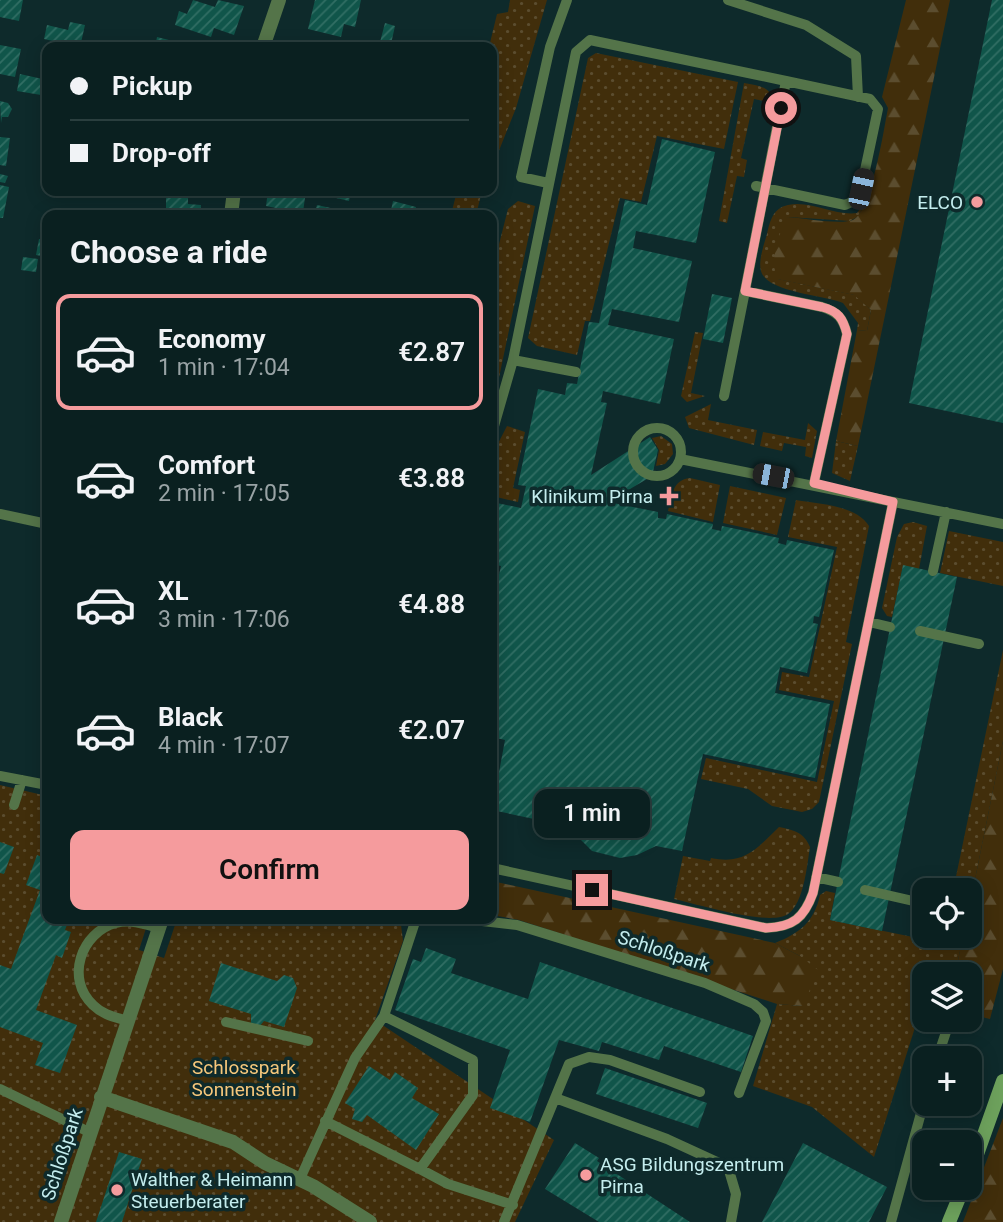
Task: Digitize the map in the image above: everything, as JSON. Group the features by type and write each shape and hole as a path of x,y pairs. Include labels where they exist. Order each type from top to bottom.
{"main road":[{"path":"982,1141 1003,1082"},
{"path":"949,1222 959,1200"}],"street":[{"path":"265,42 279,0"},
{"name":"Schloßpark","path":"61,1222 160,924"},
{"name":"Schloßpark","path":"101,1097 233,1143 299,1181 313,1186 370,1222"}],"lane":[{"path":"548,183 521,177 550,47 567,0"},
{"path":"728,0 806,25 856,56 858,97"},
{"path":"497,416 513,360 576,52 590,40 870,99 878,108 861,189 856,200 845,205 760,187"},
{"path":"724,396 745,291 760,187 786,81"},
{"path":"745,291 835,310 844,320 847,334 814,483"},
{"path":"513,360 576,372"},
{"path":"662,428 678,439 680,458 668,474 658,476 640,468 634,450 643,433 662,428"},
{"path":"680,458 814,483 1003,524"},
{"path":"497,869 766,928 790,925 801,918 807,909 816,877 893,502"},
{"path":"933,571 946,512"},
{"path":"0,514 42,523"},
{"path":"869,622 890,627"},
{"path":"920,631 979,644"},
{"path":"0,776 42,784"},
{"path":"14,805 22,780"},
{"path":"816,877 838,882"},
{"path":"865,890 912,901"},
{"name":"Schloßpark","path":"497,923 517,925 705,983 754,1004 763,1012 766,1021 739,1093"},
{"path":"120,924 103,928 92,937 79,962 82,990 92,1005 106,1015 128,1021"},
{"path":"299,1181 355,1058 384,1016 414,924"},
{"path":"384,1016 473,1060 473,1095 421,1170"},
{"path":"226,1022 308,1041"},
{"path":"941,1046 946,1032"},
{"path":"504,1222 558,1099 569,1064 590,1057 610,1060 700,1092"},
{"path":"0,1089 89,1132"},
{"path":"558,1099 667,1139 728,1167 736,1194 732,1222"},
{"path":"891,1222 920,1116"},
{"path":"325,1121 448,1184 513,1205"}],"green space":[{"path":"510,0 547,0 516,108 497,156 497,42 490,42 497,14 508,12"},
{"path":"906,0 950,0 858,446 836,441 857,330 867,331 871,310 854,295 777,279 774,263 778,240 788,217 839,222 853,220 860,214 871,187 880,151 888,108 882,97"},
{"path":"596,53 738,82 724,149 657,136 641,202 620,198 590,321 585,321 577,355 537,346 528,338 588,58"},
{"path":"744,83 767,90 774,103 754,99 741,158 747,160 744,177 737,176 727,223 719,221"},
{"path":"456,196 481,196 477,210 452,210"},
{"path":"518,201 535,206 497,387 497,252 508,209"},
{"path":"864,203 859,216 850,221 788,217 778,279 855,295 871,310 867,331 857,330 858,323 843,303 773,284 765,278 760,267 769,224 779,209 797,204 857,213"},
{"path":"695,332 703,333 691,393 705,396 687,402 681,396"},
{"path":"711,404 708,420 757,430 754,445 689,428 685,417"},
{"path":"808,423 817,431 812,458 805,456 806,447 784,443 782,451 760,446 763,432 805,440"},
{"path":"507,426 525,432 513,488 520,490 518,502 497,497 497,445"},
{"path":"661,436 672,444 673,454 665,464 656,466 659,450 652,438"},
{"path":"836,441 858,446 850,481 832,473"},
{"path":"690,478 720,485 713,522 668,511 676,485"},
{"path":"730,486 786,498 777,535 723,523"},
{"path":"796,500 846,510 863,519 869,526 846,642 852,644 819,802 812,809 802,812 772,806 748,789 701,779 706,758 817,782 834,701 779,690 782,672 809,677 837,547 788,537"},
{"path":"913,522 927,526 919,569 903,566 892,617 887,616 882,608 897,537 904,524"},
{"path":"949,531 1003,542 1003,586 940,573"},
{"path":"1003,650 1003,741 975,878 956,878"},
{"path":"1003,741 1003,969 990,1019 982,1017 982,962 958,962 961,948 982,948 982,878 975,878"},
{"name":"Schlosspark Sonnenstein","path":"0,785 42,795 42,924 147,924 139,950 164,958 175,924 400,924 403,941 375,1020 554,1140 515,1222 0,1222"},
{"path":"779,827 801,835 810,847 801,893 788,914 766,918 750,916 674,899 683,856 710,861 711,858 723,860 741,857 756,848"},
{"path":"497,882 775,943 800,956 818,970 803,1006 777,1004 519,920 497,916"},
{"path":"826,891 835,893 830,920 912,937 912,948 961,948 958,962 912,962 914,1032 874,1157 812,1107 753,1086 777,1004 803,1006 800,956 775,943 805,925 814,912 820,895"},
{"path":"1003,1118 1003,1222 963,1222 971,1200 982,1200 982,1173"}],"building":[{"path":"0,0 23,0 19,21 0,17"},
{"path":"193,0 215,7 218,0 244,6 234,35 214,28 211,37 175,25 179,11 187,14"},
{"path":"315,0 361,0 355,27 344,24 341,37 308,29"},
{"name":"ELCO","path":"992,0 1003,0 1003,423 909,403"},
{"path":"70,22 85,25 81,42 44,39 47,25 68,30"},
{"path":"385,23 395,26 391,42 380,42"},
{"path":"157,37 177,42 156,42"},
{"path":"0,45 21,49 15,77 0,74"},
{"path":"20,74 42,79 42,95 17,91"},
{"path":"0,101 8,103 12,109 8,117 2,117 1,123"},
{"path":"0,137 10,138 6,166 0,165"},
{"path":"662,139 715,152 696,243 636,231 633,248 692,261 679,322 612,309 608,325 674,339 660,404 603,391 601,402 607,403 591,475 650,437 658,450 652,476 608,502 658,512 658,518 666,519 667,514 713,524 712,529 721,531 722,526 779,538 778,543 786,545 787,540 834,550 819,617 814,616 813,623 818,624 807,673 780,667 775,693 830,704 815,778 703,754 682,851 656,846 637,855 620,858 592,851 567,826 497,811 497,783 505,740 497,738 497,583 501,566 497,565 497,503 521,508 526,486 518,485 538,389 565,395 567,383 577,384 589,322 599,323 625,200 647,205"},
{"path":"0,174 8,176 5,183 0,182"},
{"path":"0,185 9,187 3,218 0,218"},
{"path":"267,196 305,196 303,210 281,210 266,206"},
{"path":"328,196 350,196 349,201"},
{"path":"166,198 188,198 188,204 201,205 200,210 166,210"},
{"path":"393,201 416,207 415,210 391,210"},
{"path":"317,205 340,210 316,210"},
{"path":"39,239 42,239 42,256 36,255"},
{"path":"23,257 38,259 36,272 21,270"},
{"path":"712,294 732,298 723,343 703,339"},
{"path":"903,565 957,577 882,931 830,920"},
{"path":"0,842 14,847 4,874 0,873"},
{"path":"37,855 42,857 42,924 67,924 65,930 71,932 62,958 56,955 36,1010 77,1025 60,1073 35,1065 43,1043 0,1027 0,965 11,969 40,890 26,885"},
{"path":"426,948 456,959 451,973 528,999 540,962 753,1036 741,1072 664,1046 659,1060 602,1042 599,1051 559,1040 530,1122 490,1108 510,1050 395,1010 413,959 421,962"},
{"path":"221,963 277,981 284,975 293,978 297,988 284,1027 264,1021 259,1027 251,1024 251,1014 209,1001"},
{"path":"369,1066 390,1080 395,1072 418,1088 412,1098 439,1114 416,1150 367,1115 362,1122 352,1119 355,1109 345,1103"},
{"path":"605,1068 707,1103 698,1128 596,1094"},
{"name":"ASG Bildungszentrum Pirna","path":"575,1143 599,1158 597,1161 690,1222 599,1222 545,1189"},
{"path":"803,1143 887,1187 869,1222 762,1222"},
{"path":"119,1152 142,1159 122,1222 96,1222"}],"place":[{"name":"ELCO","path":"977,202"},
{"name":"Klinikum Pirna","path":"669,496"},
{"name":"ASG Bildungszentrum Pirna","path":"586,1175"},
{"name":"Walther & Heimann Steuerberater","path":"117,1190"}],"route":[{"path":"592,890 766,928 790,925 801,918 813,893 893,502 814,483 847,334 844,320 835,310 745,291 781,108"}]}
